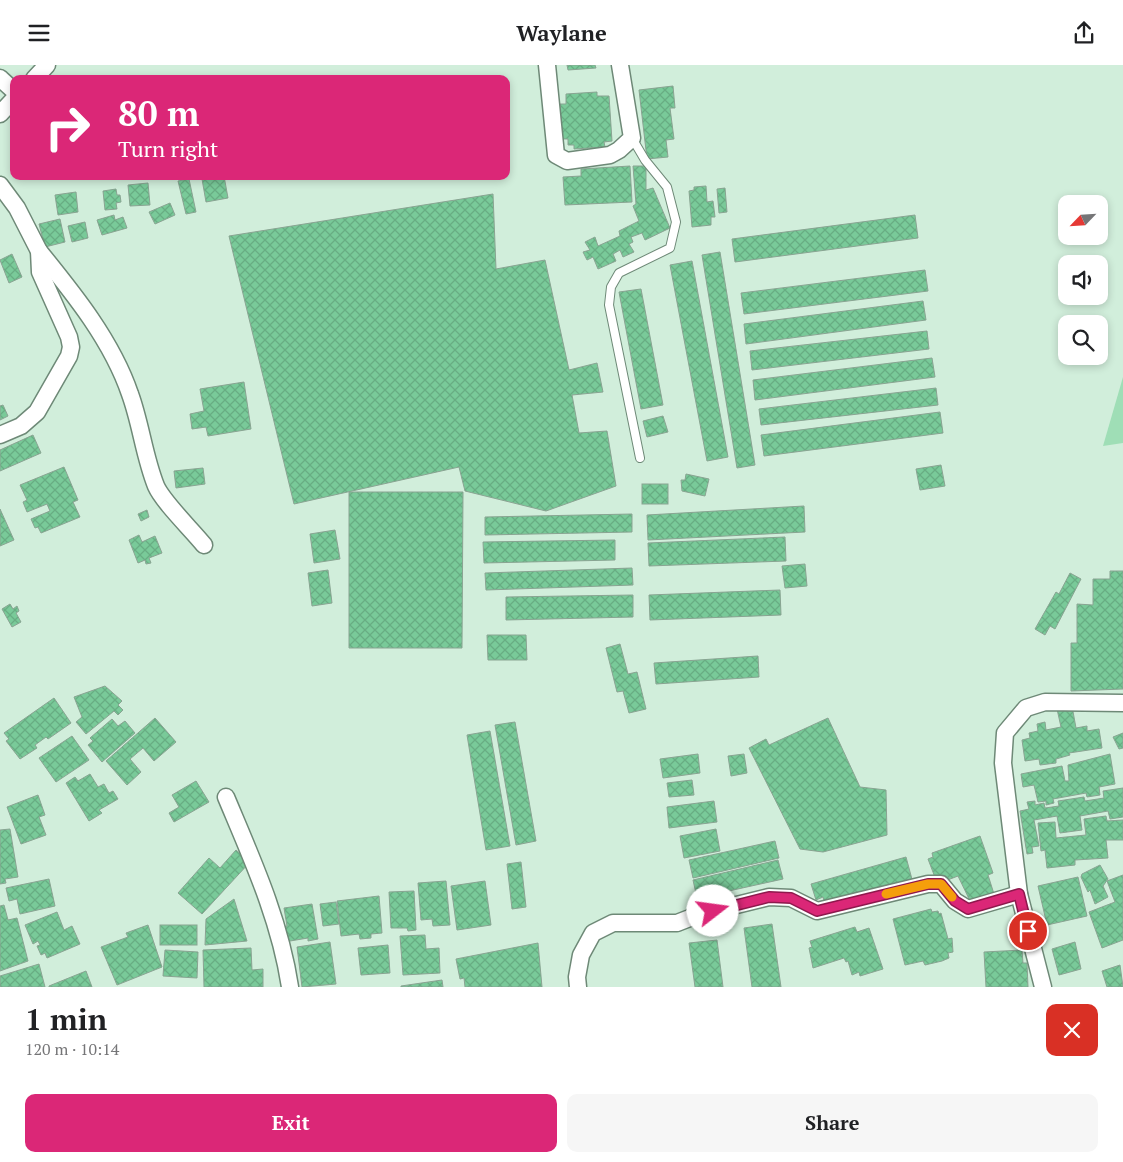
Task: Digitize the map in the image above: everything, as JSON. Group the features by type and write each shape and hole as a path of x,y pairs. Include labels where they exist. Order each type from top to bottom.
{"street":[{"path":"38,75 47,65"},
{"path":"548,65 556,155 562,160 567,161 610,155 619,150 632,138 620,65"},
{"path":"0,78 10,87"},
{"path":"0,114 10,103"},
{"path":"0,185 17,209 39,251 66,284 110,351 130,394 157,488 204,545"},
{"path":"0,435 21,425 38,412 69,357 71,347 69,337 40,272 39,251"},
{"path":"1043,987 1019,894 1003,763 1005,733 1026,708 1045,702 1123,703"},
{"path":"226,797 268,895 286,961 290,987"},
{"path":"578,987 577,977 581,955 593,933 613,923 677,923 700,914 769,897 791,898 817,911 928,884 941,884 955,901 968,909 1019,894"}],"lane":[{"path":"632,138 645,160 667,187 676,222 670,248 619,273 611,287 610,305 612,321 640,458"}],"green space":[{"path":"1123,377 1123,443 1103,446"}],"building":[{"path":"567,65 595,65 596,68 568,70"},
{"path":"673,86 675,108 670,108 674,139 666,140 668,157 647,159 639,90"},
{"path":"597,92 597,96 609,96 612,141 604,142 605,147 574,149 574,145 568,145 568,139 562,139 560,104 566,104 566,94"},
{"path":"630,166 632,202 565,205 563,177 581,176 581,169"},
{"path":"633,166 646,166 646,190 653,188 670,228 645,240 642,233 631,237 633,242 629,244 634,252 623,257 620,250 613,254 616,261 598,269 593,257 587,260 583,252 590,250 585,242 595,237 598,246 620,236 619,231 639,221 633,206 636,204"},
{"path":"189,180 196,212 186,214 178,181"},
{"path":"202,180 225,180 228,198 206,202"},
{"path":"148,183 150,205 130,206 128,185"},
{"path":"706,186 707,202 713,201 715,217 711,217 711,225 692,227 689,191 694,190 694,187"},
{"path":"725,188 727,212 719,213 717,189"},
{"path":"116,189 117,195 120,195 121,202 116,203 117,209 105,210 103,191"},
{"path":"76,192 78,212 58,215 55,195"},
{"path":"493,194 496,269 545,260 569,370 597,363 603,392 572,395 579,433 607,431 616,486 546,511 465,491 459,467 294,504 229,236"},
{"path":"170,203 175,215 155,224 149,212"},
{"path":"114,215 115,220 123,217 127,228 102,235 97,220"},
{"path":"915,215 918,238 735,262 732,239"},
{"path":"60,219 65,242 45,247 39,224"},
{"path":"85,222 88,238 72,242 68,226"},
{"path":"720,252 755,465 737,468 702,255"},
{"path":"12,254 22,277 9,283 0,260"},
{"path":"692,261 728,457 707,461 670,265"},
{"path":"925,270 928,291 744,314 741,293"},
{"path":"641,289 663,405 641,409 619,292"},
{"path":"923,301 926,320 746,344 744,324"},
{"path":"927,331 929,349 752,370 750,351"},
{"path":"932,358 935,377 755,400 753,380"},
{"path":"244,382 251,429 208,436 206,427 192,429 190,414 204,411 200,389"},
{"path":"936,388 938,405 761,425 759,409"},
{"path":"3,405 8,416 0,420 0,406"},
{"path":"940,412 943,433 764,456 761,435"},
{"path":"663,416 668,432 647,437 643,421"},
{"path":"33,435 41,453 0,471 0,450"},
{"path":"941,465 945,486 920,490 916,469"},
{"path":"64,467 78,500 73,502 80,517 41,533 38,527 35,528 31,519 50,511 47,504 27,512 23,502 27,500 20,485"},
{"path":"203,468 205,484 176,488 174,471"},
{"path":"686,474 709,479 705,496 682,491 681,480 685,480"},
{"path":"642,484 668,484 668,504 642,504"},
{"path":"349,492 463,492 462,648 349,648"},
{"path":"804,506 805,532 648,540 647,515"},
{"path":"0,509 14,540 0,546"},
{"path":"147,510 149,517 141,521 138,514"},
{"path":"632,514 632,532 485,535 485,517"},
{"path":"335,530 340,559 314,563 310,534"},
{"path":"139,535 142,542 155,536 162,553 149,558 151,563 146,564 145,560 138,563 129,540"},
{"path":"785,537 786,561 649,566 648,543"},
{"path":"615,540 615,560 484,563 483,542"},
{"path":"805,564 807,586 785,588 782,566"},
{"path":"632,568 633,585 486,590 485,573"},
{"path":"328,570 332,603 312,606 308,573"},
{"path":"1110,571 1123,571 1123,689 1071,691 1071,643 1077,643 1077,604 1093,605 1093,579 1110,579"},
{"path":"1070,573 1081,579 1055,629 1050,626 1045,635 1035,629 1056,592 1059,594"},
{"path":"780,590 781,615 650,620 649,595"},
{"path":"633,595 633,617 506,620 506,597"},
{"path":"10,604 13,609 17,606 19,611 16,613 21,622 12,627 2,609"},
{"path":"487,635 526,635 527,660 488,660"},
{"path":"620,644 628,674 637,672 646,709 629,713 623,691 617,692 606,648"},
{"path":"758,656 759,677 656,684 654,663"},
{"path":"105,686 122,701 118,705 123,710 118,715 114,711 86,734 76,722 82,717 74,697"},
{"path":"54,698 71,723 48,739 46,737 35,745 37,748 20,759 6,741 9,739 4,733"},
{"path":"1072,706 1076,728 1087,726 1087,731 1099,729 1102,748 1069,753 1070,755 1056,759 1056,763 1040,765 1039,759 1025,761 1022,740 1030,738 1029,733 1038,731 1037,724 1045,722 1046,730 1061,727 1057,709"},
{"path":"155,718 176,742 154,761 143,748 130,759 141,772 127,785 106,761"},
{"path":"828,718 860,787 886,790 887,835 823,852 800,849 749,748 766,739 769,745"},
{"path":"112,719 118,726 125,721 135,733 102,762 88,745 93,741 90,738"},
{"path":"515,722 536,841 516,845 495,725"},
{"path":"490,731 510,846 486,850 467,735"},
{"path":"1123,733 1123,748 1119,749 1113,737"},
{"path":"72,736 89,760 56,782 39,758"},
{"path":"698,754 700,773 663,778 660,759"},
{"path":"744,754 747,773 731,776 728,756"},
{"path":"1110,754 1115,784 1099,787 1100,795 1087,797 1086,793 1053,799 1054,803 1046,805 1046,801 1038,802 1034,785 1023,787 1021,774 1062,766 1065,781 1069,781 1068,765"},
{"path":"90,774 98,787 104,784 109,793 113,791 118,799 99,810 102,813 89,821 66,783 75,777 78,781"},
{"path":"692,780 694,795 669,797 667,783"},
{"path":"196,781 209,802 174,822 169,813 179,807 172,795"},
{"path":"1123,788 1123,817 1110,819 1108,811 1080,816 1082,830 1060,833 1057,816 1034,820 1039,846 1032,847 1033,853 1027,854 1020,811 1029,809 1027,802 1035,801 1035,805 1044,803 1045,808 1059,806 1058,801 1084,797 1085,801 1104,798 1103,791"},
{"path":"38,795 45,815 39,817 46,835 21,844 7,807"},
{"path":"714,801 717,822 669,828 667,807"},
{"path":"1106,816 1107,821 1123,820 1123,840 1106,840 1108,858 1075,860 1075,865 1047,868 1045,850 1041,851 1038,823 1055,822 1056,838 1086,835 1084,819"},
{"path":"10,829 18,877 5,879 6,883 0,884 0,830"},
{"path":"716,829 720,851 684,858 680,836"},
{"path":"980,836 993,873 988,875 994,894 972,905 958,876 945,881 936,880 928,859 933,857 932,853"},
{"path":"775,841 779,858 693,878 689,860"},
{"path":"236,850 250,862 202,914 178,893 209,858 220,868"},
{"path":"906,857 913,883 824,901 823,897 816,900 811,884"},
{"path":"778,860 783,879 697,898 693,880"},
{"path":"521,862 526,907 512,909 507,864"},
{"path":"1100,865 1108,879 1103,886 1108,897 1095,904 1090,890 1088,892 1081,877 1082,874"},
{"path":"1123,875 1123,940 1102,948 1089,912 1115,902 1107,881"},
{"path":"1078,877 1087,916 1047,925 1038,886"},
{"path":"49,879 55,906 20,914 17,899 9,901 6,888"},
{"path":"446,881 450,925 433,926 432,919 421,920 418,883"},
{"path":"485,881 491,925 457,930 451,886"},
{"path":"414,891 416,930 408,931 407,928 391,928 389,892"},
{"path":"379,896 382,933 371,934 371,938 360,939 359,934 341,936 337,901"},
{"path":"234,899 247,941 205,945 206,919"},
{"path":"336,902 339,924 323,926 320,904"},
{"path":"312,904 318,939 308,941 308,938 284,942 282,927 287,926 284,908"},
{"path":"4,905 8,920 17,918 28,961 0,971 0,906"},
{"path":"931,909 932,912 938,911 939,914 941,913 948,939 952,938 953,952 948,953 949,958 942,961 925,965 923,961 905,965 893,919"},
{"path":"57,912 64,930 72,926 80,944 47,958 45,953 41,955 37,946 40,945 38,941 33,944 25,925"},
{"path":"772,924 781,987 752,987 744,928"},
{"path":"148,925 162,967 117,985 101,947 128,937 126,933"},
{"path":"160,925 197,925 197,945 160,945"},
{"path":"855,927 857,932 869,928 883,969 860,976 859,972 852,975 848,961 846,962 844,958 813,968 809,948 812,947 810,941"},
{"path":"425,935 426,949 439,948 440,973 403,975 400,936"},
{"path":"717,940 723,987 695,987 689,943"},
{"path":"330,942 336,984 302,987 297,947"},
{"path":"1075,942 1081,969 1059,975 1052,949"},
{"path":"538,943 542,987 465,987 464,978 460,979 456,959"},
{"path":"388,945 390,973 361,975 358,948"},
{"path":"251,948 252,970 263,969 263,987 204,987 203,950"},
{"path":"165,950 198,952 197,978 163,976"},
{"path":"1022,950 1023,963 1027,963 1028,987 986,987 984,952"},
{"path":"39,964 45,987 0,987 0,976"},
{"path":"1120,965 1123,987 1107,987 1102,971"},
{"path":"86,971 92,987 49,987 49,986"},
{"path":"442,980 443,987 401,987 401,986"}],"slow traffic":[{"path":"886,894 928,884 941,884 952,897"}],"route":[{"path":"713,911 769,897 791,898 817,911 928,884 941,884 955,901 968,909 1019,894 1028,931"}]}
